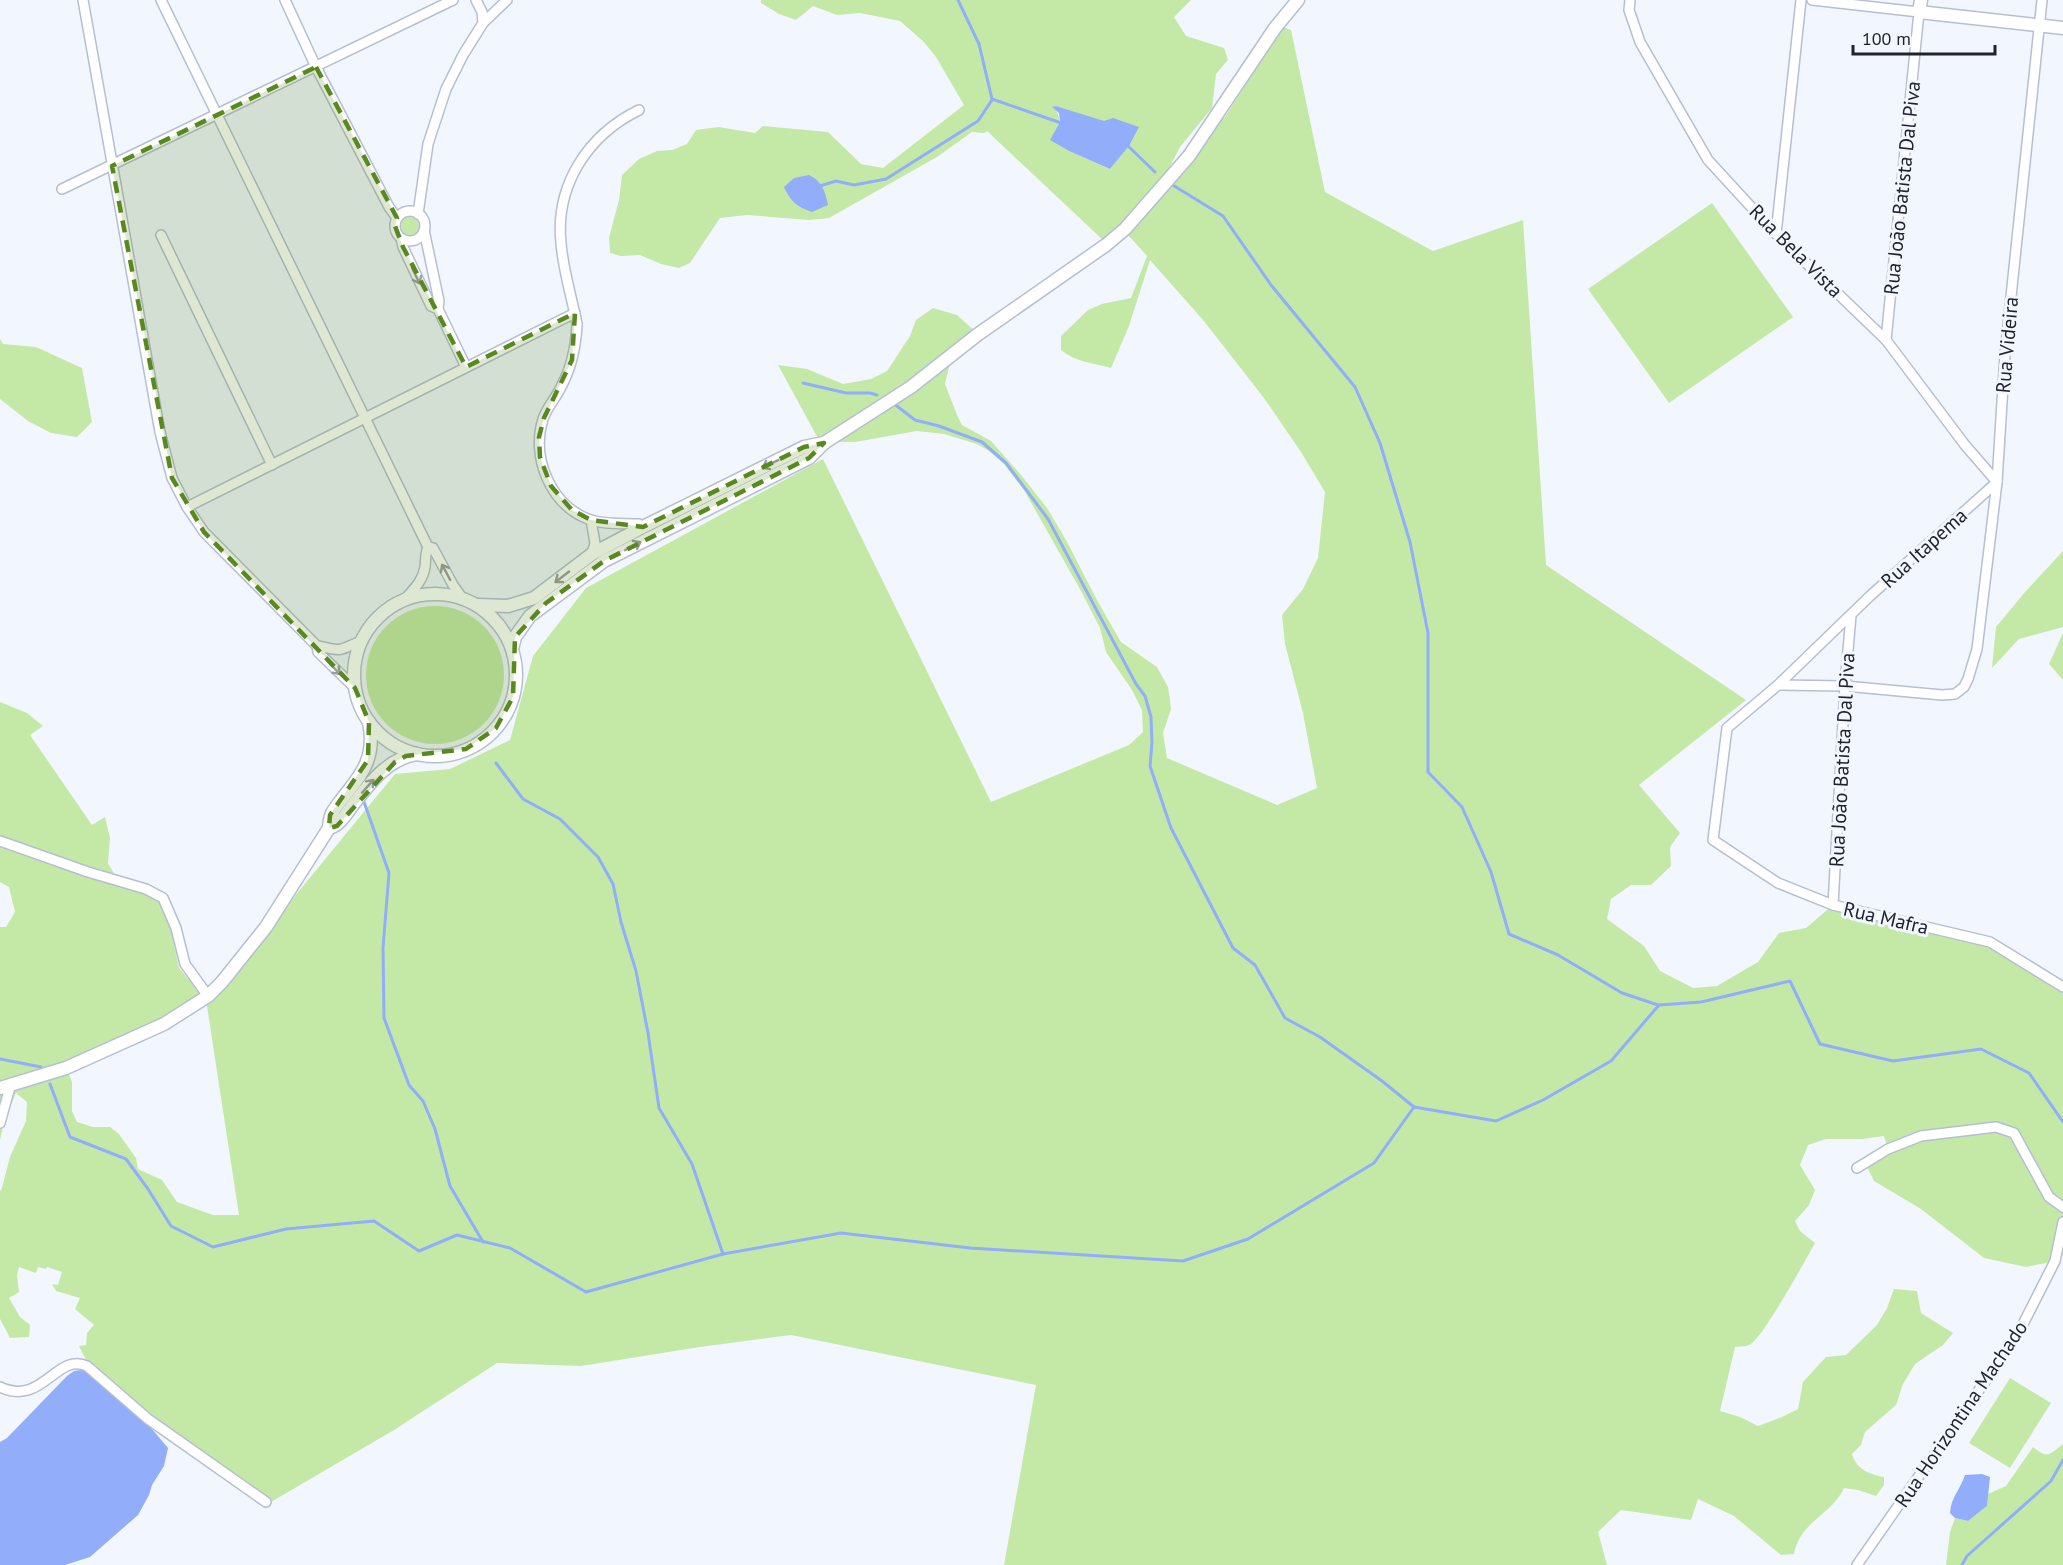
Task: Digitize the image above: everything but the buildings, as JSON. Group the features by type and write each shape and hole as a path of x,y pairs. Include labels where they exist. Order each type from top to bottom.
{"street":[{"path":"83,0 160,432 172,478 187,507 204,532 317,646 338,651 361,641"},
{"path":"162,0 428,547 433,548 453,585 469,601 494,619 512,649 516,673 514,691 509,708 496,728 482,740 466,749 443,755 406,756 380,773 362,792 337,826 329,828"},
{"path":"285,0 316,67 389,207 397,218"},
{"path":"62,189 453,0"},
{"path":"476,0 482,12 483,23"},
{"path":"418,214 428,144 439,107 463,55 483,23 507,0"},
{"path":"512,649 515,637 530,616 604,561 809,458 824,443 911,387 978,335 1106,245 1125,229 1189,156 1275,28 1298,0"},
{"name":"Rua Bela Vista","path":"1630,0 1629,10 1640,42 1708,160 1776,234 1886,340 1965,445 1997,482"},
{"path":"1776,234 1801,0"},
{"path":"1812,0 1920,6 2063,28"},
{"name":"Rua Videira","path":"1845,686 1942,695 1955,694 1964,687 1968,680 1977,649 1997,482 2005,354 2042,0"},
{"name":"Rua João Batista Dal Piva","path":"1886,340 1920,6"},
{"path":"639,110 615,124 594,142 578,164 567,189 561,216 561,242 577,324 576,336 572,360 563,385 544,418 539,447 543,467 557,495 572,510 591,520 639,524 643,527"},
{"path":"438,309 431,306 403,247 395,226 400,214 409,211 418,214 423,221 439,301 438,309 466,367"},
{"path":"401,238 415,239 424,230"},
{"path":"161,235 272,465"},
{"path":"187,507 575,313"},
{"path":"419,754 396,746 377,731 369,722 355,688 354,664 361,641 367,630 393,605 427,594 451,596 498,607 525,602 541,593 592,554 804,447 824,443"},
{"name":"Rua Itapema","path":"1713,840 1727,728 1778,684 1870,596 1997,482"},
{"path":"591,520 595,543 592,554"},
{"path":"404,600 422,578 425,553 428,547"},
{"name":"Rua João Batista Dal Piva","path":"1833,905 1851,615"},
{"path":"317,646 318,652 355,688"},
{"path":"1778,684 1845,686"},
{"path":"0,1123 5,1088 66,1068 154,1028 208,996 222,982 266,927 329,828 330,815 360,777 368,760 372,737 369,722"},
{"name":"Rua Mafra","path":"1713,840 1778,883 1833,905 1989,942 2063,987"},
{"path":"0,841 146,890 162,898 176,928 185,964 208,996"},
{"path":"1857,1168 1888,1149 1921,1136 1996,1127 2014,1133 2049,1197 2063,1207"},
{"name":"Rua Horizontina Machado","path":"1857,1565 2018,1334 2055,1261 2063,1222"},
{"path":"0,1388 10,1392 34,1389 67,1365 80,1363 87,1366 148,1419 266,1502"}],"highlighted area":[{"path":"316,67 397,218 395,226 403,247 466,367 575,313 572,360 544,418 539,437 540,457 551,486 572,510 591,520 643,527 804,447 824,443 809,458 604,561 546,603 515,637 513,697 496,728 466,749 406,756 395,762 337,826 329,828 330,815 368,760 369,722 355,688 204,532 172,478 112,166"}],"green space":[{"path":"761,0 1191,0 1174,17 1186,36 1224,48 1228,60 1216,74 1212,108 1180,147 1169,168 1184,150 1225,117 1283,27 1291,30 1325,192 1433,251 1523,220 1546,565 1746,700 1639,785 1680,833 1670,847 1671,866 1651,885 1631,885 1611,899 1607,919 1644,946 1660,971 1693,988 1717,986 1758,962 1779,933 1806,928 1833,905 1990,942 2063,987 2063,1255 2055,1261 2026,1267 1984,1258 1921,1209 1874,1181 1865,1163 1888,1149 1884,1136 1862,1139 1826,1139 1808,1145 1800,1165 1815,1190 1809,1205 1795,1221 1800,1231 1815,1243 1764,1329 1749,1345 1735,1347 1720,1411 1758,1426 1798,1409 1803,1382 1826,1357 1846,1355 1877,1325 1894,1289 1917,1291 1921,1313 1953,1333 1943,1345 1915,1364 1903,1384 1896,1405 1865,1432 1861,1445 1852,1454 1857,1464 1864,1470 1884,1477 1884,1485 1876,1496 1844,1488 1832,1505 1809,1526 1797,1543 1794,1554 1781,1555 1734,1516 1698,1499 1691,1520 1621,1510 1598,1532 1607,1565 1004,1565 1036,1385 791,1335 581,1366 497,1363 394,1430 271,1502 188,1445 88,1364 79,1346 86,1345 87,1333 94,1325 75,1309 80,1298 56,1291 52,1284 58,1285 62,1272 47,1267 46,1269 38,1267 36,1273 19,1267 17,1275 19,1292 9,1298 20,1317 30,1325 29,1337 10,1338 0,1319 0,1190 10,1157 26,1121 27,1102 16,1093 5,1118 0,1140 0,927 6,927 15,912 9,887 0,882 0,702 27,713 43,726 30,735 92,825 105,817 110,838 108,863 117,879 160,896 167,911 179,968 189,980 212,997 395,774 450,769 510,740 533,656 586,588 823,459 991,802 1129,745 1143,732 1142,710 1132,690 1106,652 1100,628 1081,591 1024,490 1003,463 977,444 944,434 917,431 855,442 820,442 778,365 807,369 843,384 871,379 887,371 910,336 916,320 933,308 957,315 976,332 950,363 945,384 957,415 962,425 991,441 1021,475 1047,508 1121,642 1157,667 1168,687 1171,709 1163,733 1167,758 1277,805 1317,788 1303,713 1285,644 1282,615 1303,589 1318,558 1325,492 1264,398 1203,320 1150,260 1129,326 1111,368 1078,360 1061,350 1061,336 1088,310 1102,304 1131,298 1147,256 1121,227 1104,241 987,131 972,132 937,157 829,218 809,220 747,215 720,218 690,263 679,268 661,264 640,255 621,256 610,253 609,238 619,200 622,175 639,159 657,151 672,150 687,144 696,130 719,127 755,133 763,126 828,132 861,164 883,168 964,105 936,57 923,41 900,21 860,13 837,15 813,6 796,20 779,14 761,3","holes":["1056,106 1104,122 1129,146 1110,169 1069,151 1051,140 1059,123 1059,115 1053,107","205,993 239,1215 213,1215 177,1202 162,1180 138,1169 136,1158 119,1134 110,1127 93,1127 77,1122 72,1111 72,1082 65,1064 163,1020"]},
{"path":"1712,203 1793,317 1669,403 1588,289"},
{"path":"410,217 416,220 419,226 416,232 410,235 404,232 401,226 404,220"},
{"path":"0,339 3,344 36,347 82,368 92,422 77,437 51,433 28,421 0,399"},
{"path":"2063,551 2063,627 2019,639 1992,668 1996,627"},
{"path":"435,606 461,611 484,626 499,649 504,675 499,701 484,724 461,739 435,744 409,739 386,724 371,701 366,675 371,649 386,626 409,611"},
{"path":"2063,633 2063,680 2049,664"},
{"path":"2010,1378 2051,1403 2010,1468 1969,1443"},
{"path":"2063,1444 2063,1565 1946,1565 1950,1532 1955,1518 1968,1521 1987,1506 1988,1494 2006,1486 2033,1447 2048,1454"}],"water":[{"path":"1056,106 1104,121 1113,118 1139,127 1129,146 1110,169 1050,140 1060,122 1059,113 1052,107"},
{"path":"809,175 822,187 828,205 812,212 795,203 784,187 794,178"},
{"path":"84,1366 141,1416 168,1448 164,1466 138,1515 90,1557 65,1565 0,1565 0,1442 7,1438 67,1376 74,1371 81,1370"},
{"path":"1982,1474 1990,1477 1987,1506 1968,1521 1955,1518 1950,1513 1951,1507 1965,1475"}],"waterway":[{"path":"958,0 979,44 992,99 1064,124"},
{"path":"820,186 836,181 854,185 886,179 978,121 992,100"},
{"path":"1127,145 1155,172"},
{"path":"1171,184 1223,216 1271,285 1355,387 1380,443 1410,542 1428,633 1428,772 1462,807 1491,872 1509,934 1558,955 1622,993 1658,1005"},
{"path":"803,383 846,393 877,395"},
{"path":"893,403 915,420 982,442 1006,463 1048,519 1136,684 1145,696 1151,717 1150,766 1171,828 1233,948 1255,965 1285,1018 1320,1037 1414,1107"},
{"path":"496,763 523,799 560,819 598,857 613,884 621,922 636,971 659,1108 692,1164 723,1254"},
{"path":"363,799 389,873 383,948 384,1018 409,1085 423,1101 435,1129 450,1186 483,1242"},
{"path":"50,1084 70,1137 126,1159 171,1226 213,1247 286,1229 374,1221 419,1251 457,1235 510,1248 586,1292 723,1254 841,1233 970,1248 1183,1261 1248,1239 1374,1163 1414,1107 1496,1121 1543,1100 1611,1061 1659,1005 1701,1002 1790,981 1820,1044 1893,1061 1981,1049 2029,1073 2063,1122"},
{"path":"0,1059 41,1067"},
{"path":"1962,1565 1967,1556 2051,1481 2063,1460"}]}
